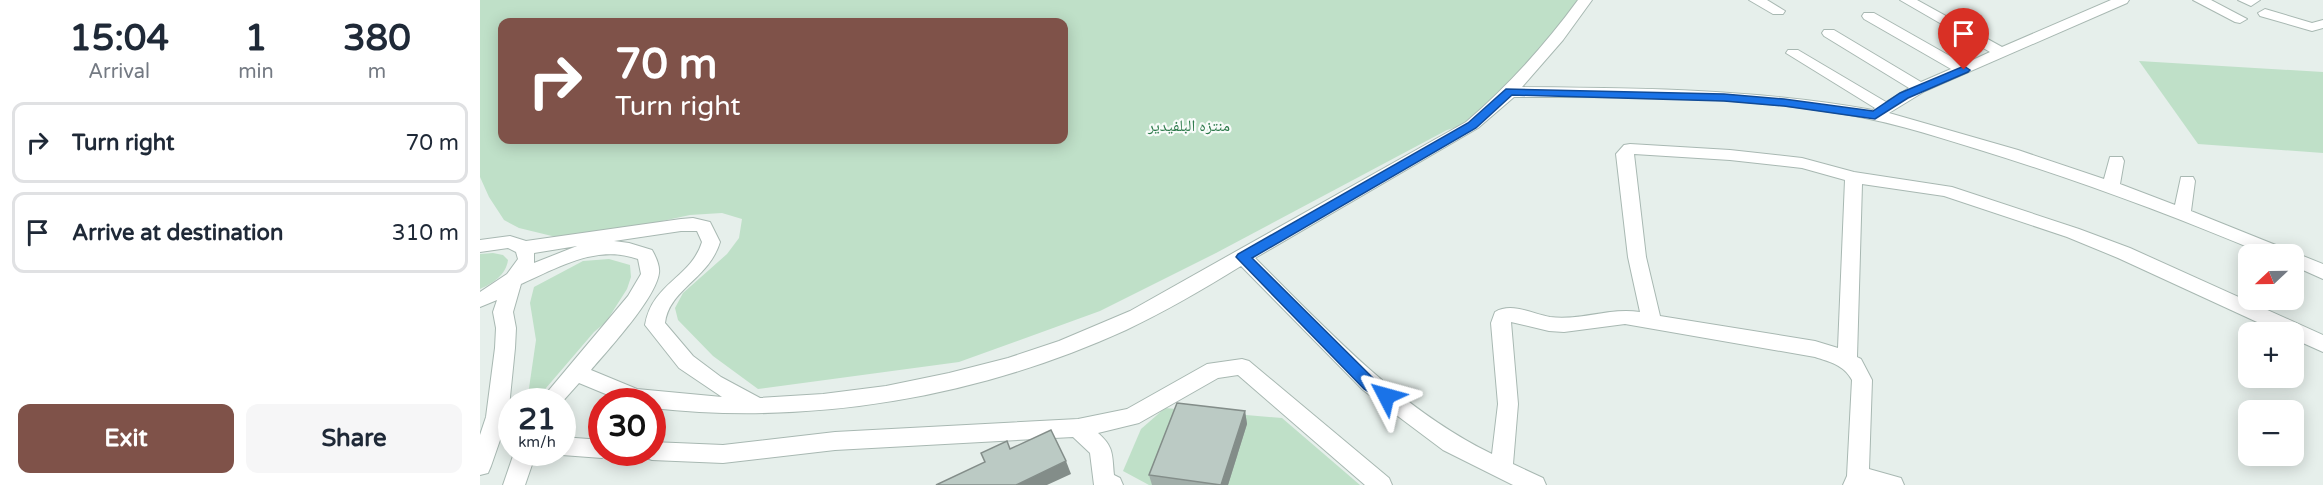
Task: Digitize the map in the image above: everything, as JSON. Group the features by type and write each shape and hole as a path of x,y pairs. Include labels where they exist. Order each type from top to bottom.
{"street":[{"path":"578,374 642,399 704,406 760,407 844,400 951,380 1034,358 1117,326 1183,293 1472,125 1510,92 1558,37 1585,0"},
{"path":"1756,0 1778,11"},
{"path":"1907,0 2003,53"},
{"path":"1880,112 1920,88 2122,0"},
{"path":"2200,0 2240,19"},
{"path":"2245,0 2251,2 2253,0"},
{"path":"2265,13 2312,27 2323,24"},
{"path":"1869,16 1964,70"},
{"path":"1829,33 1920,88"},
{"path":"1793,53 1880,112"},
{"path":"1510,92 1724,98 1880,112 2110,186 2257,244"},
{"path":"1652,321 1637,257 1627,190 1624,152 1630,149 1730,155 1802,163 1854,177 1946,191 2073,233 2323,344"},
{"path":"2110,186 2116,161"},
{"path":"1847,361 1854,177"},
{"path":"2182,213 2187,181"},
{"path":"483,239 510,243 524,248 681,225 704,226 711,242 706,258 666,296 658,308 655,325 686,362 714,383 760,407"},
{"path":"480,466 497,417 505,348 506,328 503,312 513,280 523,269 527,259 524,248"},
{"path":"480,300 513,280 565,257 601,248 630,248 646,255 650,273 639,296 585,360 578,374 564,388"},
{"path":"1243,257 1370,384 1451,444 1536,485"},
{"path":"2304,263 2323,272"},
{"path":"1502,470 1508,404 1502,317 1507,314 1549,324 1625,317 1815,350 1854,365 1862,380 1856,481 1893,485"},
{"path":"666,452 723,454 835,441 1078,428 1132,417 1214,370 1242,367 1382,485"},
{"path":"1078,428 1101,449 1103,483"},
{"path":"513,485 520,466"}],"green space":[{"name":"منتزه البلفيدير","path":"480,0 1586,0 1474,122 1447,130 1216,253 1100,311 959,362 758,389 713,356 678,320 675,308 683,293 727,254 739,238 742,219 722,213 690,215 616,231 556,237 519,228 504,220 489,197 480,177"},
{"path":"2139,61 2323,72 2323,153 2198,144"},
{"path":"480,254 503,255 508,260 507,265 498,278 480,289"},
{"path":"609,259 630,265 631,277 627,289 606,322 594,332 546,388 529,388 536,340 530,303 534,287 583,261"},
{"path":"1165,408 1282,418 1360,485 1149,485 1123,471 1141,429"}],"building":[{"path":"1177,403 1245,411 1221,485 1149,475"},
{"path":"1051,430 1066,461 1016,485 936,485 985,462 981,453 1007,441 1010,449"}],"route":[{"path":"1386,396 1370,384 1243,257 1472,125 1510,92 1633,93 1724,98 1784,102 1875,115 1904,96 1964,70"}]}
